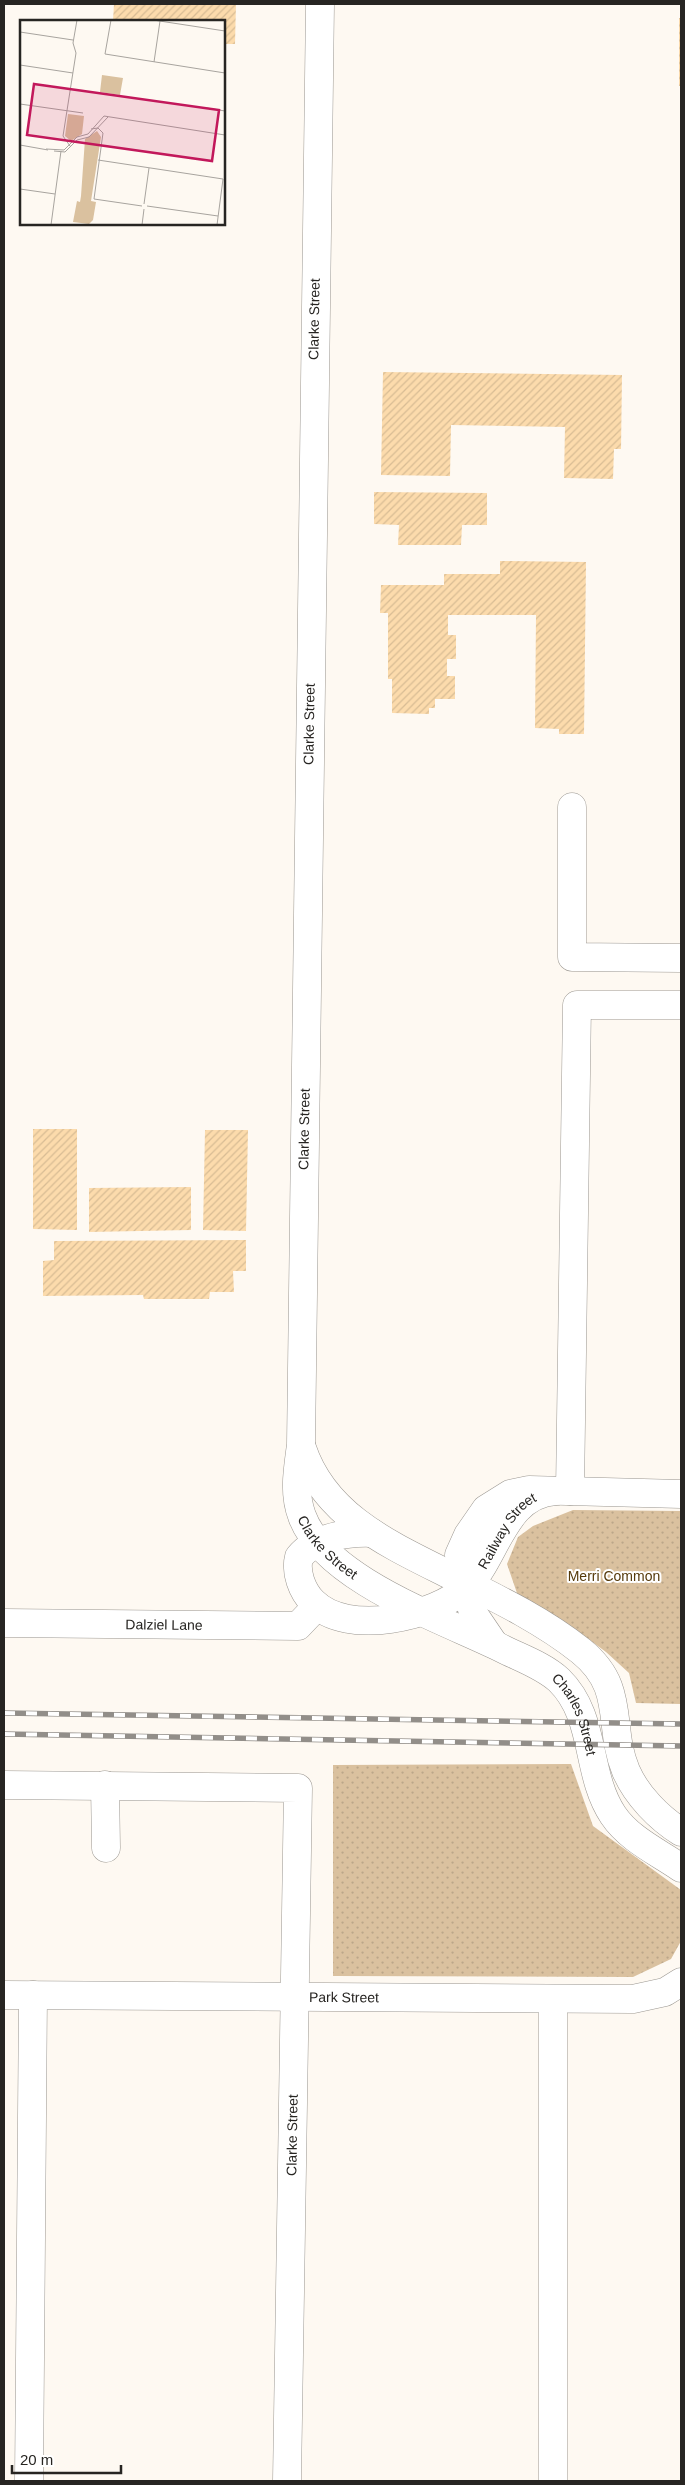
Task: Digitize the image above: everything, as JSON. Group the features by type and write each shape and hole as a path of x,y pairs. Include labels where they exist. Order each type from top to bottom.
{"street":[{"name":"Clarke Street","path":"320,4 301,1445 297,1476 299,1506 308,1531 318,1544 339,1563 362,1579 420,1610"},
{"path":"572,808 572,957 681,958"},
{"path":"563,1491 577,1005 681,1005"},
{"name":"Clarke Street","path":"301,1445 309,1467 320,1486 343,1510 372,1533 469,1585"},
{"name":"Railway Street","path":"494,1644 473,1613 469,1598 469,1585 461,1567 459,1554 480,1515 494,1503 510,1494 529,1490 681,1494"},
{"path":"372,1533 344,1534 318,1544 302,1553 298,1561 303,1589 316,1606 336,1617 356,1621 384,1620 454,1598 469,1585 552,1632 595,1663 605,1678 610,1691 626,1771 653,1810 681,1832"},
{"name":"Dalziel Lane","path":"4,1623 298,1626 316,1606"},
{"name":"Charles Street","path":"420,1610 494,1644 548,1672 569,1691 585,1722 597,1782 613,1815 625,1830 681,1868"},
{"path":"4,1785 105,1785 106,1848"},
{"name":"Clarke Street","path":"105,1785 298,1788 287,2481"},
{"name":"Park Street","path":"4,1995 294,1999 633,1999 665,1992 681,1982"},
{"path":"29,2481 34,1995"},
{"path":"553,2000 553,2481"}],"green space":[{"name":"Merri Common","path":"573,1510 681,1511 681,1704 636,1703 629,1673 606,1652 568,1624 518,1596 507,1564 518,1537 533,1526"},
{"path":"571,1764 593,1826 681,1890 681,1941 671,1959 633,1977 333,1976 333,1765"}],"building":[{"path":"114,4 236,4 235,44 225,44 225,20 113,20"},
{"path":"679,18 681,18 681,86 679,86"},
{"path":"383,372 622,375 621,449 614,449 613,479 564,478 565,427 451,425 450,476 381,475"},
{"path":"374,492 487,493 487,525 462,525 461,545 398,545 399,525 374,524"},
{"path":"500,561 586,562 584,734 559,734 559,729 535,728 536,615 448,615 448,635 456,635 456,659 447,659 447,676 455,676 455,699 435,699 435,708 429,708 429,714 392,713 392,679 388,679 388,613 380,613 381,585 444,585 444,574 500,574"},
{"path":"33,1129 77,1129 77,1230 33,1229"},
{"path":"205,1130 248,1130 246,1231 203,1230"},
{"path":"191,1187 191,1230 89,1232 89,1188"},
{"path":"246,1240 246,1271 233,1271 234,1292 210,1292 209,1299 144,1299 143,1295 43,1296 43,1261 54,1260 54,1241"}],"railway":[{"path":"4,1713 681,1724"},
{"path":"4,1734 681,1746"}]}
